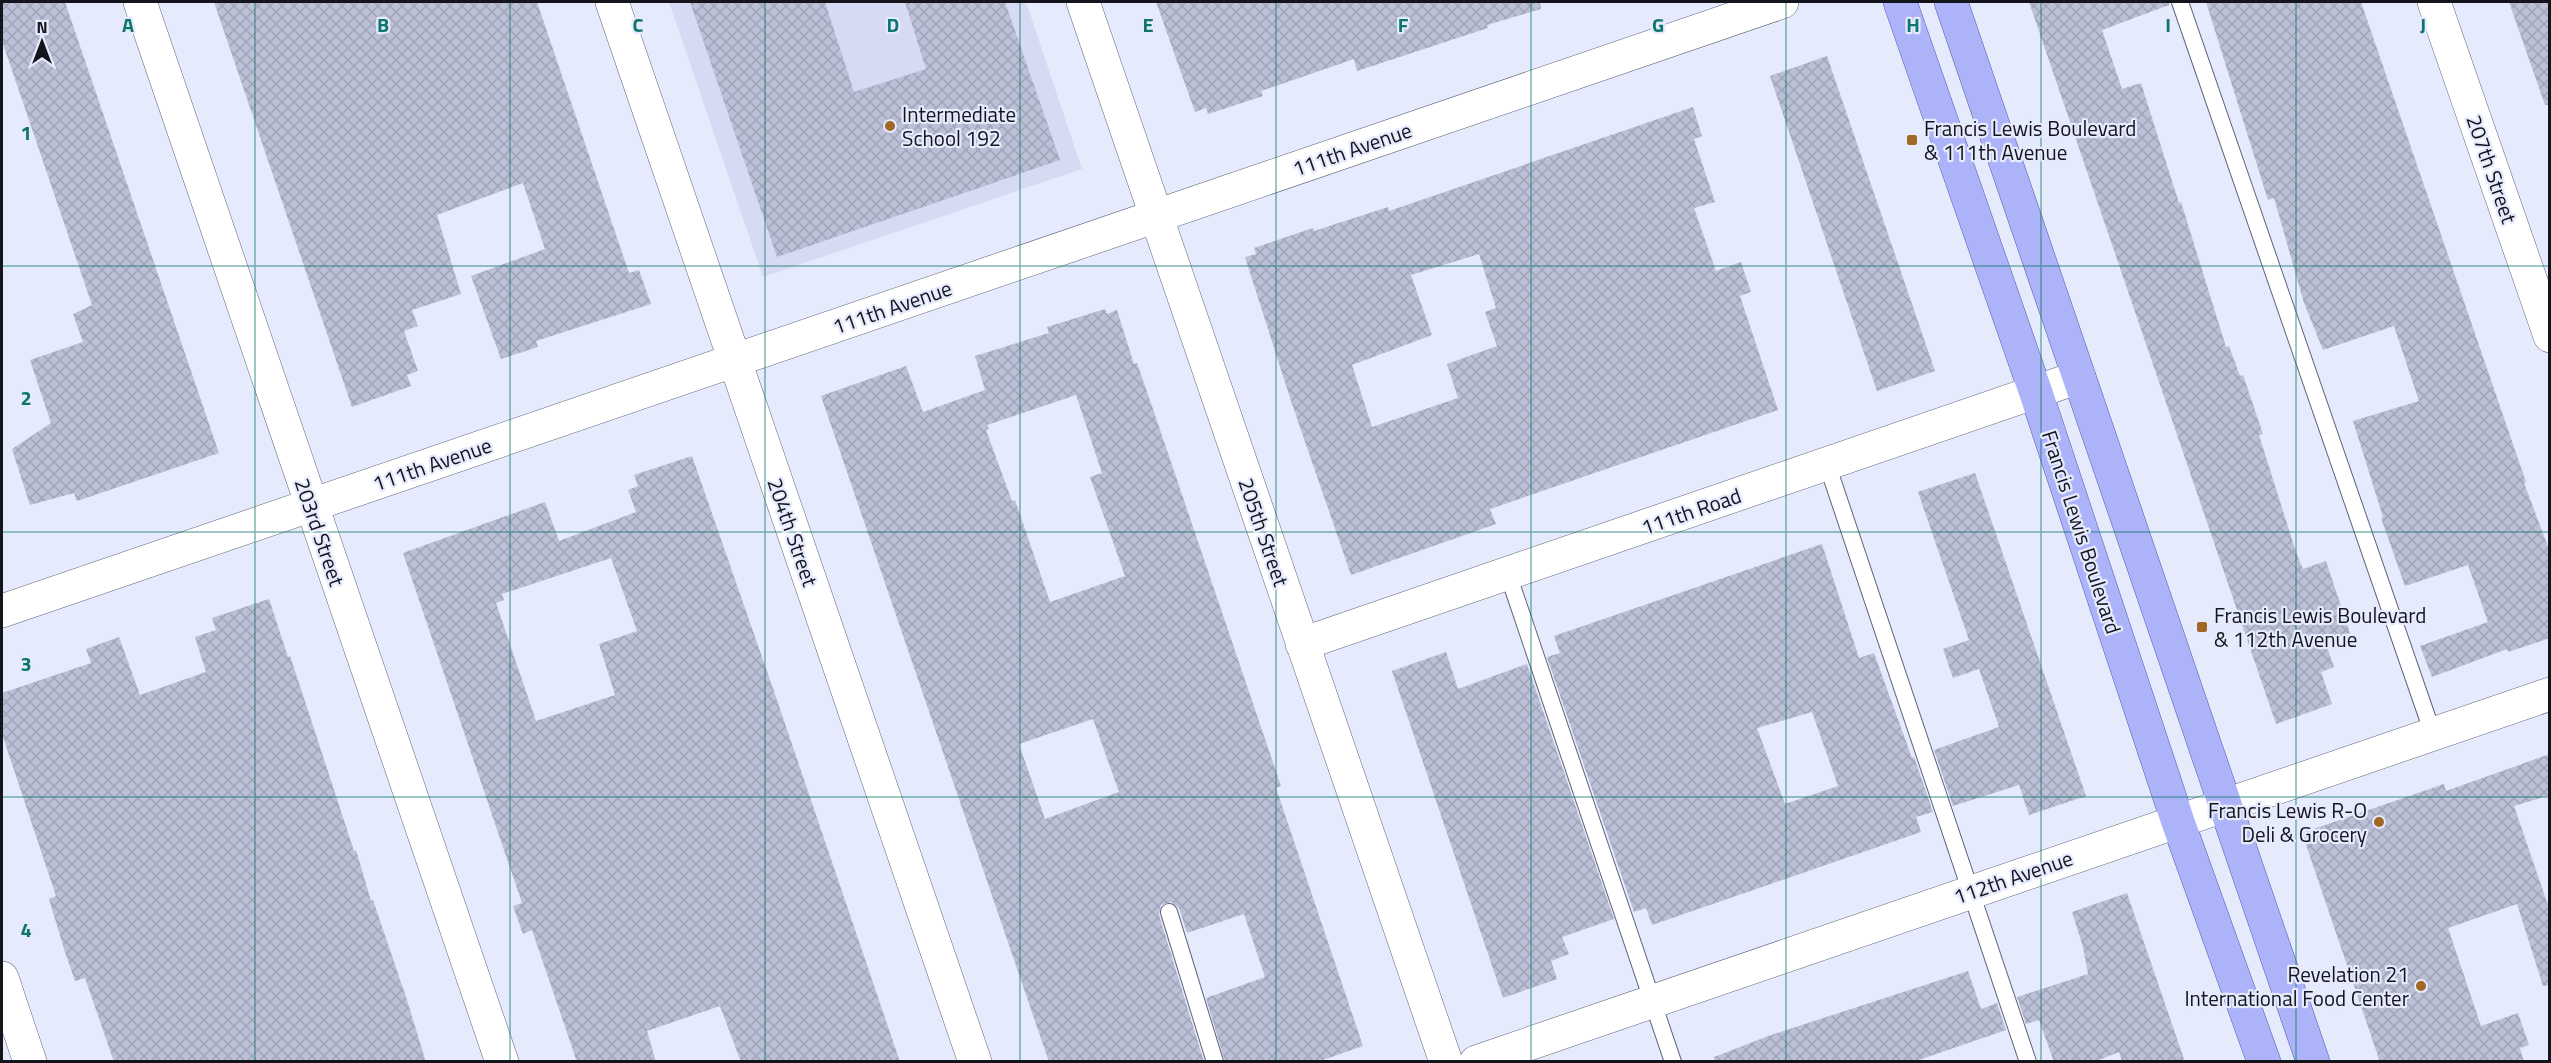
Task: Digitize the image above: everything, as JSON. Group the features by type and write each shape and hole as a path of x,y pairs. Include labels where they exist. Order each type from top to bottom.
{"main road":[{"name":"Francis Lewis Boulevard","path":"1900,2 2036,393 2178,822 2264,1062"},
{"path":"1951,2 2313,1062"}],"street":[{"name":"203rd Street","path":"140,2 502,1062"},
{"name":"204th Street","path":"612,2 975,1062"},
{"name":"205th Street","path":"1083,2 1446,1062"},
{"name":"111th Avenue","path":"2,610 1782,2"},
{"name":"207th Street","path":"2434,2 2550,336"},
{"name":"111th Road","path":"1302,644 2079,378"},
{"name":"112th Avenue","path":"1476,1062 2550,694"},
{"path":"2,978 30,1062"}],"lane":[{"path":"2180,2 2433,735"},
{"path":"1827,464 2028,1062"},
{"path":"1508,574 1672,1062"},
{"path":"1169,912 1215,1062"}],"shaded area":[{"name":"Intermediate School 192","path":"669,2 1026,2 1082,169 763,277"}],"building":[{"path":"2,2 65,2 219,453 77,501 74,493 30,505 12,449 51,423 30,360 83,342 73,314 92,305 2,41"},
{"path":"214,2 537,2 629,273 639,270 651,304 536,341 538,347 501,359 471,276 545,249 523,183 437,215 461,294 412,310 418,326 404,331 418,371 407,375 411,386 352,407"},
{"name":"Intermediate School 192","path":"690,2 825,2 854,92 926,69 905,2 1005,2 1060,160 777,257"},
{"path":"1156,2 1540,2 1541,9 1487,25 1488,28 1357,71 1354,59 1261,91 1263,96 1208,114 1206,108 1195,112"},
{"path":"2029,2 2169,2 2169,5 2102,30 2122,89 2141,83 2226,347 2229,346 2240,376 2243,375 2263,434 2259,435 2303,569 2326,561 2350,633 2325,641 2334,667 2321,672 2332,704 2276,724"},
{"path":"2206,2 2361,2 2526,482 2524,483 2550,552 2550,638 2508,652 2507,649 2432,677 2420,646 2488,622 2468,565 2405,586 2381,518 2383,517 2353,421 2419,401 2394,326 2323,350 2304,303 2274,198 2268,200"},
{"path":"2509,2 2550,2 2550,105 2545,105"},
{"path":"1827,56 1935,371 1877,391 1770,76"},
{"path":"1693,107 1702,136 1694,139 1715,202 1694,208 1716,271 1741,262 1751,292 1740,296 1778,410 1490,509 1496,524 1351,575 1291,401 1245,257 1256,254 1254,248 1313,228 1314,231 1388,207 1389,211","holes":["1479,254 1496,308 1485,312 1497,346 1447,364 1458,398 1372,427 1352,365 1432,335 1411,275"]},
{"path":"1105,309 1107,314 1117,310 1281,786 1276,788 1363,1046 1317,1062 1225,1062 1206,998 1265,977 1244,914 1187,933 1179,908 1171,902 1161,905 1159,915 1204,1062 1049,1062 821,396 906,366 923,412 985,390 975,356 1049,333 1047,327","holes":["1076,395 1102,473 1090,477 1125,576 1050,602 1015,500 1012,501 986,430 989,429 987,425","1093,719 1119,792 1045,819 1019,744"]},
{"path":"692,456 900,1062 741,1062 720,1006 647,1031 656,1062 577,1062 532,930 523,934 513,906 522,903 403,553 545,502 559,541 636,512 628,490 638,486 634,475","holes":["611,558 637,631 599,644 615,695 536,721 496,603 504,600 502,594"]},
{"path":"1975,473 2086,796 2029,815 2019,785 1953,806 1934,750 1999,727 1979,669 1953,678 1943,649 1969,640 1918,492"},
{"path":"1822,544 1859,658 1874,653 1933,812 1916,817 1921,832 1652,925 1646,908 1634,912 1547,657 1560,653 1554,636","holes":["1812,712 1838,786 1785,804 1757,728"]},
{"path":"269,599 354,851 356,850 371,901 373,900 406,997 426,1062 114,1062 85,978 75,981 64,949 49,899 56,896 2,734 2,693 91,663 86,649 119,637 140,695 206,672 195,637 216,630 212,618"},
{"path":"1446,652 1458,689 1527,664 1614,919 1562,937 1569,954 1551,961 1557,979 1503,998 1392,671"},
{"path":"2550,754 2550,795 2514,806 2550,911 2550,985 2543,986 2517,904 2448,928 2481,1026 2518,1013 2529,1045 2520,1048 2524,1062 2380,1062 2302,833 2444,784 2446,791"},
{"path":"2127,893 2185,1062 2122,1062 2119,1052 2094,1062 2054,1062 2039,1020 2026,1024 2017,997 2088,974 2083,947 2072,912"},
{"path":"1968,971 1981,1009 1997,1003 2006,1030 1913,1062 1715,1062 1714,1057 1771,1035"}],"place":[{"name":"Intermediate School 192","path":"890,126"},
{"name":"Francis Lewis Boulevard & 111th Avenue","path":"1912,140"},
{"name":"Francis Lewis Boulevard & 112th Avenue","path":"2202,627"},
{"name":"Francis Lewis R-O Deli & Grocery","path":"2379,822"},
{"name":"Revelation 21 International Food Center","path":"2421,986"}]}
